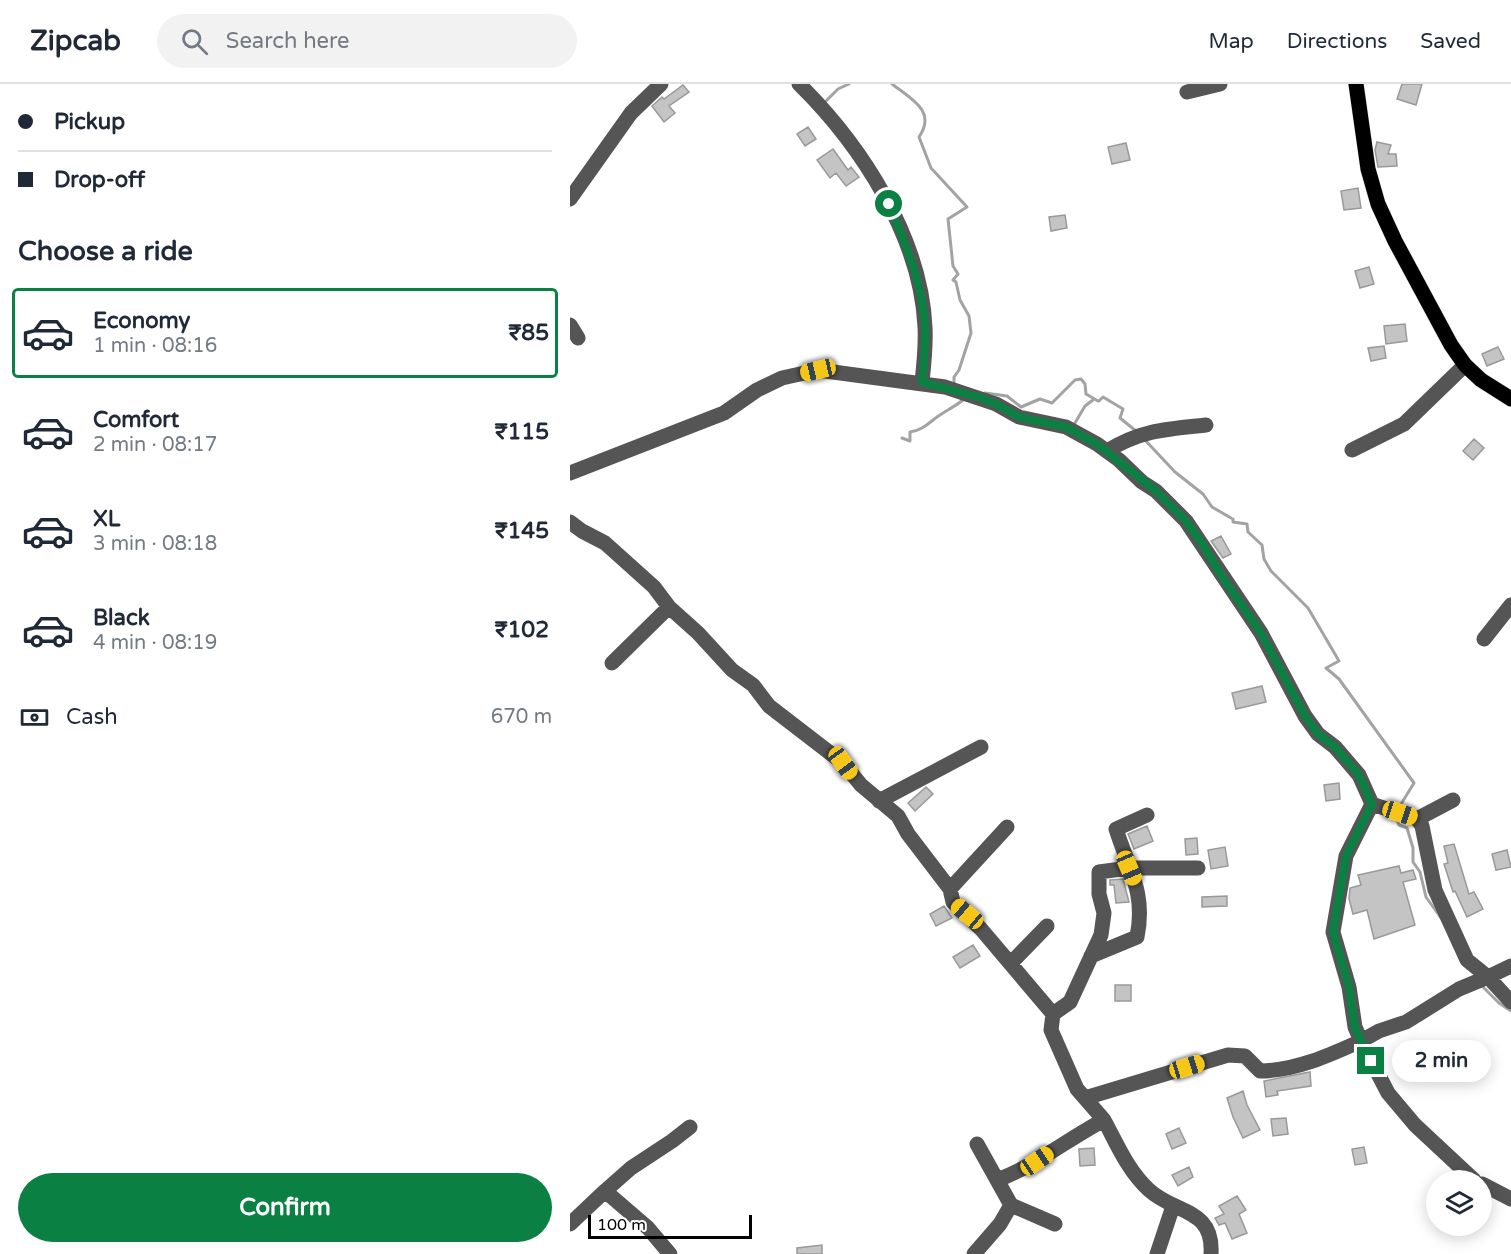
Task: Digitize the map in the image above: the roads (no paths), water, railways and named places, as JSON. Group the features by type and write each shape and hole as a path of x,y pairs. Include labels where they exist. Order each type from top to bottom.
{"main road":[{"path":"1356,84 1368,169 1378,204 1451,345 1465,365 1481,380 1511,399"}],"street":[{"path":"570,199 631,113 661,84"},
{"path":"799,84 859,154 889,204 911,257 925,326 922,382"},
{"path":"1188,92 1220,84"},
{"path":"570,325 578,338"},
{"path":"1352,450 1404,424 1465,365"},
{"path":"570,473 724,413 757,390 782,378 818,370 922,382 978,397 1019,417 1066,427 1107,451 1156,491 1186,521 1261,633 1305,716 1318,734 1335,747 1359,775 1372,804 1417,819 1453,800"},
{"path":"1107,451 1127,438 1148,432 1206,425"},
{"path":"570,522 605,543 654,587 669,607 698,633 732,670 753,685 769,706 843,763 861,785 898,816 908,834 950,889 953,902 981,929 1053,1014 1051,1030 1077,1089 1104,1120 1124,1159 1149,1190 1173,1206 1196,1217 1207,1226 1211,1254"},
{"path":"1484,639 1511,605"},
{"path":"612,663 669,607"},
{"path":"879,801 981,747"},
{"path":"1372,804 1346,856 1333,932 1349,987 1355,1028 1388,1093 1415,1125 1463,1170"},
{"path":"1091,956 1137,937 1141,901 1116,829 1147,815"},
{"path":"1417,819 1427,841 1430,873 1438,897 1467,960 1488,977 1511,1002"},
{"path":"950,889 1007,827"},
{"path":"1053,1014 1070,1002 1101,935 1104,913 1099,894 1099,872 1129,868 1198,868"},
{"path":"1011,963 1047,926"},
{"path":"1085,1098 1228,1055 1245,1056 1260,1071 1270,1071 1324,1058 1378,1031 1406,1022 1459,989 1511,966"},
{"path":"997,1180 1020,1172 1104,1120"},
{"path":"570,1224 631,1168 690,1127"},
{"path":"977,1144 1011,1205 1055,1224"},
{"path":"1492,1189 1511,1199"},
{"path":"605,1191 648,1228 670,1254"},
{"path":"974,1254 1000,1224 1011,1205"},
{"path":"1157,1254 1173,1206"}],"waterway":[{"path":"826,101 838,89 849,84"},
{"path":"892,84 919,106 925,120 919,137 931,168 967,207 948,219 953,266 958,274 953,280 956,282 960,300 969,316 971,333 959,370 954,377 954,383"},
{"path":"985,393 1007,396 1021,407 1040,399 1052,403 1075,380 1081,379 1085,384 1086,394 1098,401"},
{"path":"1099,401 1103,397 1123,409 1120,418 1136,431"},
{"path":"902,438 910,441 910,432 923,428 964,399"},
{"path":"1075,423 1085,406 1093,400"},
{"path":"1145,440 1175,472 1203,494 1212,507 1231,518"},
{"path":"1233,519 1233,522 1247,524 1248,532 1262,545 1264,559 1271,571 1308,608 1339,661 1326,668 1339,679 1414,783 1398,809"},
{"path":"1396,817 1399,825 1407,828 1413,848 1413,862 1420,872 1426,897 1441,918"},
{"path":"1481,985 1499,1003 1511,1011"}]}
